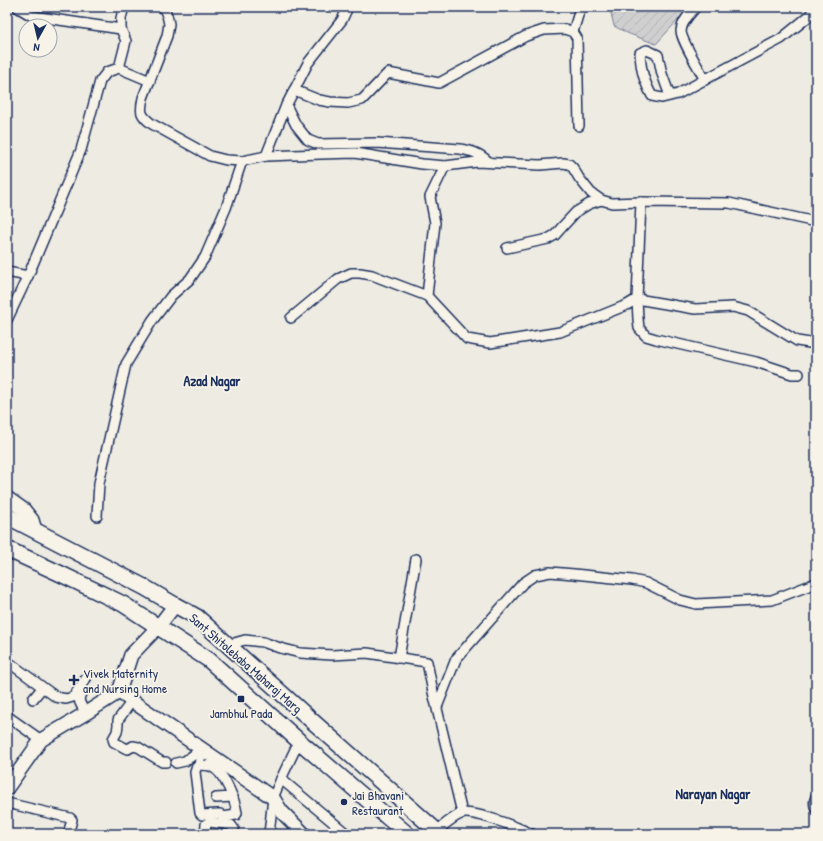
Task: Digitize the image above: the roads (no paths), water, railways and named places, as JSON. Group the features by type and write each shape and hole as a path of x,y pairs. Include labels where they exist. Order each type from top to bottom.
{"main road":[{"path":"7,498 24,510 32,520 35,530"},
{"name":"Sant Shitolebaba Maharaj Marg","path":"7,516 144,587 175,606 197,617 437,833"},
{"name":"Sant Shitolebaba Maharaj Marg","path":"7,549 131,609 209,660 299,741 407,834"},
{"path":"131,609 144,587"},
{"path":"7,788 41,740 119,692 131,655 158,627 175,606"},
{"path":"119,692 274,798 281,811 304,834"}],"street":[{"path":"17,7 32,16 122,29"},
{"path":"119,68 126,41 122,29 121,18 124,7"},
{"path":"164,7 169,24 168,30 143,98 141,109 142,114 152,124 210,156 226,160 242,161 266,156 355,153 422,164 445,166 478,162 540,165 564,162 573,168 591,193 601,200 612,203 728,203 816,222"},
{"path":"266,156 286,105 308,63 342,20 348,7"},
{"path":"573,32 578,12 582,7"},
{"path":"696,7 684,20 681,31 684,42 705,80"},
{"path":"670,96 662,74 658,56 647,50 640,53 641,67 646,84 652,96 662,98 670,96 678,94 781,39 808,17 816,7"},
{"path":"294,90 320,100 348,103 362,100 388,73 439,83 526,36 544,30 565,29 573,32 577,38 579,126"},
{"path":"7,320 28,276 81,150 100,81 106,72 119,68 150,81"},
{"path":"286,105 296,124 308,140 318,144 377,143 435,146 470,150 481,155 489,162"},
{"path":"97,516 99,483 126,364 152,321 171,296 190,279 205,257 226,208 242,161"},
{"path":"428,296 435,223 430,197 445,166"},
{"path":"507,248 548,239 555,235 576,212 589,204 601,200"},
{"path":"641,202 637,299 639,328 646,336 756,362 792,374 799,374"},
{"path":"7,272 28,276"},
{"path":"291,318 338,279 351,273 360,273 372,275 428,296 467,339 490,343 560,332 627,305 637,299 695,309 733,307 748,311 797,340 816,344"},
{"path":"399,658 416,559"},
{"path":"437,707 456,659 523,583 535,575 550,572 632,580 646,583 680,600 696,604 772,600 816,584"},
{"path":"227,644 245,640 263,642 300,653 332,655 367,654 427,662 462,813"},
{"path":"7,661 56,698 66,699 79,696 86,687"},
{"path":"77,696 87,677"},
{"path":"34,699 42,688"},
{"path":"77,696 86,713"},
{"path":"132,701 118,720 118,725 113,738 114,742 128,749 133,746 138,747 162,762 166,762"},
{"path":"7,716 41,740"},
{"path":"268,834 274,798 281,779 299,741"},
{"path":"176,764 185,761 202,749"},
{"path":"199,765 211,766 223,778 235,802 236,815 223,817 220,814 202,815 200,813 195,772 199,765 202,749"},
{"path":"281,779 347,834"},
{"path":"216,798 233,797"},
{"path":"816,798 814,806 816,808"},
{"path":"7,803 70,818 72,820 68,834"},
{"path":"437,833 450,820 462,813 494,819 532,834"},
{"path":"205,834 206,824 210,822 231,825 234,828 234,834"}],"place":[{"name":"Vivek Maternity and Nursing Home","path":"74,680"},
{"name":"Jambhul Pada","path":"241,699"},
{"name":"Jai Bhavani Restaurant","path":"344,802"}],"district":[{"name":"Azad Nagar","path":"212,381"},
{"name":"Narayan Nagar","path":"713,794"}]}
